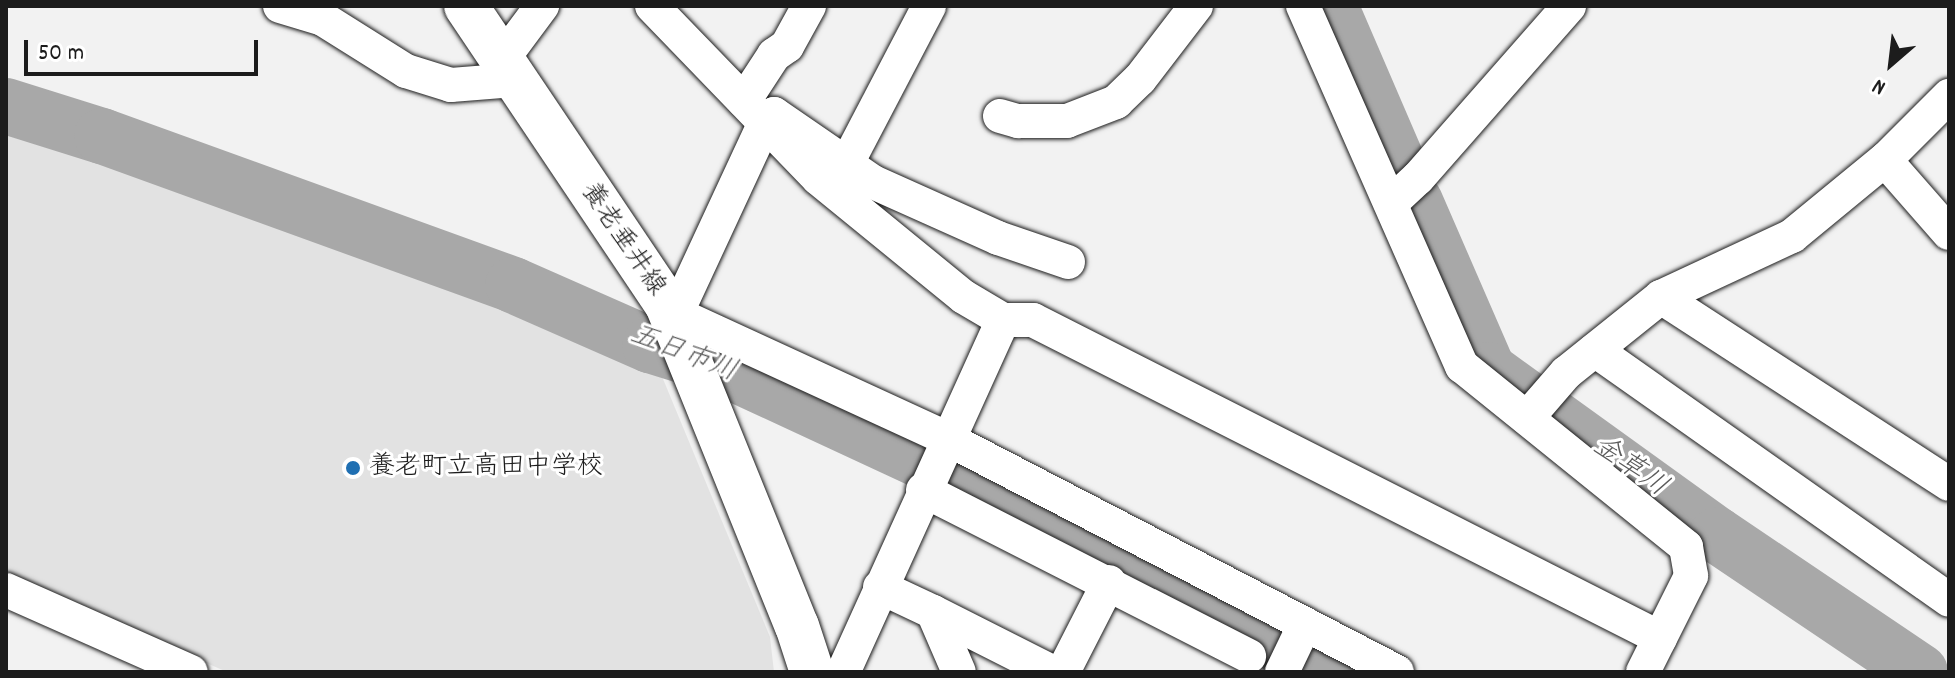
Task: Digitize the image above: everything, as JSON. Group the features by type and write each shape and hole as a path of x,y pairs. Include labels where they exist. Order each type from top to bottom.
{"main road":[{"name":"養老垂井線","path":"466,6 675,320 702,396 797,626 812,672"}],"street":[{"path":"280,6 323,19 406,71 451,85 507,70 542,6"},
{"path":"652,6 818,178 883,235 964,297 1003,320 1033,320 1660,638"},
{"path":"809,6 787,46 774,55 675,320 946,438 1397,672"},
{"path":"846,165 929,6"},
{"path":"1000,116 1018,121 1067,121 1116,102 1140,79 1196,6"},
{"path":"1303,6 1462,366 1537,408 1686,547 1691,576 1643,672"},
{"path":"1391,203 1418,178 1569,6"},
{"path":"1537,408 1566,373 1661,297 1792,236 1885,160 1949,96"},
{"path":"754,111 774,114 873,182 998,238 1068,262"},
{"path":"1885,160 1949,233"},
{"path":"1661,297 1949,484"},
{"path":"843,672 946,438 1003,320"},
{"path":"1595,350 1949,600"},
{"path":"923,490 1109,582 1249,656"},
{"path":"1063,672 1109,582"},
{"path":"880,587 1052,672"},
{"path":"6,590 191,672"},
{"path":"933,612 959,672"},
{"path":"1282,672 1305,624"}],"shaded area":[{"name":"養老町立高田中学校","path":"6,126 656,362 770,637 774,672 227,672 6,575"}],"waterway":[{"name":"金草川","path":"1330,6 1401,171"},
{"name":"五日市川","path":"6,106 102,136 513,285 650,345 720,367 950,474 1330,672"},
{"name":"金草川","path":"1415,202 1488,370 1717,535 1920,672"}],"place":[{"name":"養老町立高田中学校","path":"353,468"}]}
